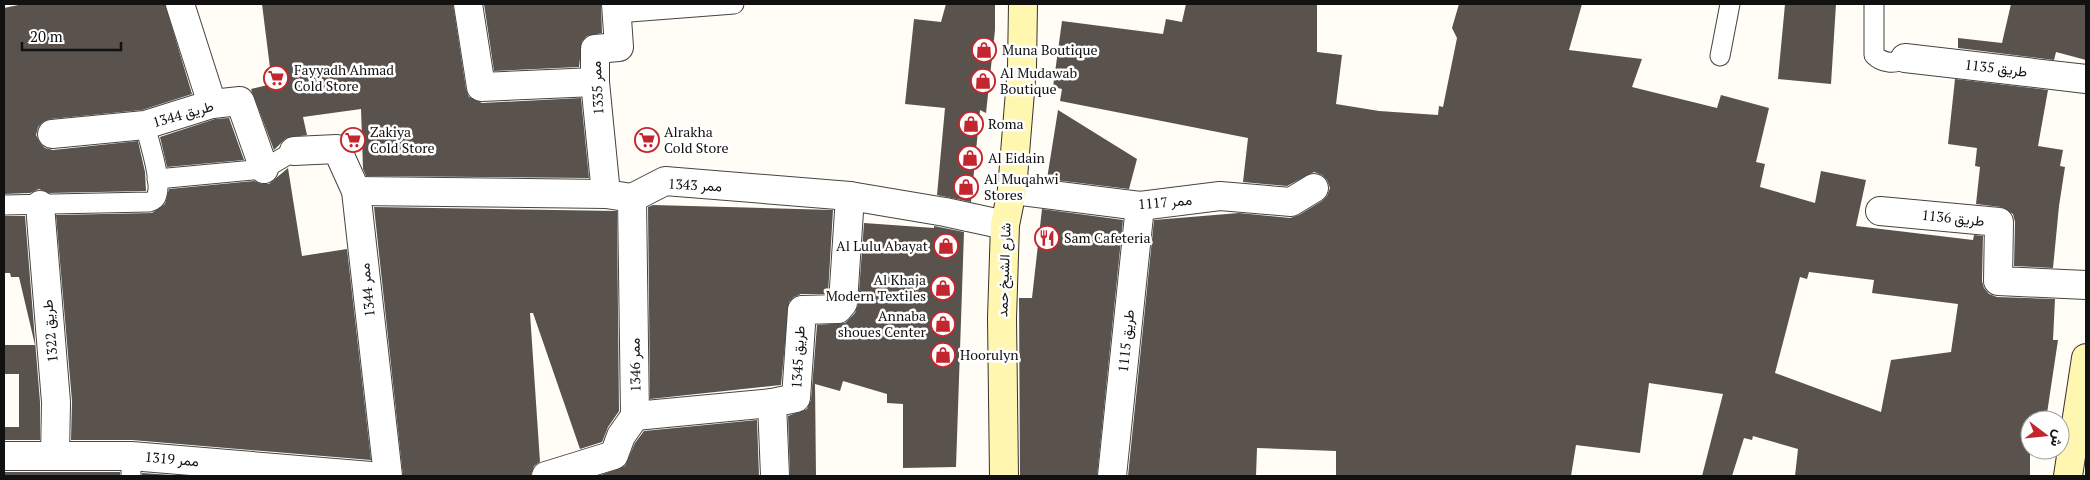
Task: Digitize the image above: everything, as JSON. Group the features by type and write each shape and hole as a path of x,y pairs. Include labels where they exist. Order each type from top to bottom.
{"street":[{"path":"180,4 212,104"},
{"path":"468,4 481,87 595,82"},
{"name":"شارع الشيخ حمد","path":"1004,476 1002,318 1005,225 1012,190 1022,67 1023,4"},
{"name":"ممر 1335","path":"616,8 619,47 595,49 595,82 619,196"},
{"name":"طريق 1135","path":"1905,58 2086,79"},
{"name":"طريق 1344","path":"52,134 145,125 212,104 240,101 264,169"},
{"name":"ممر 1344","path":"294,150 337,149 356,191 388,476"},
{"name":"ممر 1343","path":"356,191 619,196 665,181 850,196 945,212 1005,225"},
{"name":"ممر 1117","path":"1012,190 1140,206 1220,196 1290,202 1314,188"},
{"name":"ممر 1346","path":"619,196 635,416"},
{"name":"طريق 1345","path":"772,403 796,398 802,310 838,309 843,303 850,196"},
{"name":"طريق 1322","path":"40,205 56,402 55,456"},
{"name":"طريق 1115","path":"1112,476 1140,206"},
{"name":"طريق 1136","path":"1880,211 1999,222 1998,282 2086,285"},
{"path":"2068,476 2086,358"},
{"path":"546,476 614,455 620,436 635,416 772,403 775,476"},
{"name":"ممر 1319","path":"4,456 55,456 131,466 370,476"}],"lane":[{"path":"616,8 734,4"},
{"path":"1720,56 1730,4"},
{"path":"1874,4 1874,55 1880,61 1892,62 1905,58"},
{"name":"طريق 1344","path":"40,205 149,202 155,200 158,194 157,178 145,125"},
{"path":"157,178 264,169 294,150"},
{"path":"4,205 40,205"}],"building":[{"path":"23,4 165,4 192,94 142,110 50,119 38,127 36,135 45,148 53,150 138,141 145,172 146,191 49,193 39,189 30,193 4,194 4,8"},
{"path":"262,4 453,4 466,89 469,97 482,103 581,98 589,178 366,176 363,169 361,109 303,117 307,135 286,138 274,150 251,89 272,84"},
{"path":"484,4 601,4 602,33 587,36 582,41 579,67 494,71"},
{"path":"946,4 995,4 995,30 986,113 980,110 971,202 937,195 945,108 905,104 914,19 941,22"},
{"path":"1186,4 1317,4 1317,52 1342,55 1336,104 1379,111 1438,115 1439,106 1443,107 1457,38 1452,28 1459,4 1582,4 1569,50 1642,59 1632,87 1717,108 1721,95 1769,108 1756,162 1765,164 1760,187 1815,203 1821,171 1866,180 1856,226 1973,240 1974,235 1983,236 1982,281 1984,288 1989,294 1997,297 2055,299 2053,340 2058,340 2048,410 2020,410 2020,460 2030,460 2030,476 1795,476 1798,449 1753,436 1752,440 1744,438 1732,476 1702,476 1723,394 1649,383 1640,453 1576,445 1571,476 1336,476 1336,451 1257,448 1256,476 1128,476 1154,220 1239,213 1290,218 1299,215 1322,201 1327,196 1330,188 1327,180 1322,175 1314,172 1287,186 1243,182 1248,138 1060,101 1062,89 1053,87 1062,21 1163,34 1166,19 1182,22","holes":["1809,272 1874,280 1872,293 1958,304 1951,352 1891,360 1881,412 1775,373 1800,277 1807,279"]},
{"path":"1785,4 1836,4 1831,84 1778,79"},
{"path":"2011,4 2086,4 2086,60 2056,52 2054,60 1958,48 1958,38 2002,43"},
{"path":"1955,79 2048,90 2038,146 2063,150 2060,166 2065,167 2053,268 2014,266 2015,222 2013,214 2001,207 1976,204 1980,167 1975,166 1977,148 1948,144"},
{"path":"1058,110 1137,159 1129,189 1047,179"},
{"path":"229,118 244,160 167,167 160,137 215,119"},
{"path":"288,168 302,256 347,249 371,460 132,440 71,440 72,401 56,215 152,213 165,204 169,189 254,181 269,184"},
{"path":"653,205 833,210 828,294 801,294 789,302 781,385 650,399 648,207"},
{"path":"374,207 617,211 619,411 608,427 602,442 580,449 533,313 530,313 540,462 534,466 531,475 403,476"},
{"path":"1042,209 1123,220 1097,476 1020,476 1019,298 1032,298"},
{"path":"4,216 25,216 40,402 40,440 4,440 4,427 19,427 19,374 5,374 5,345 35,345 19,277 11,277 10,273 4,273"},
{"path":"864,223 934,228 934,226 964,232 956,467 903,468 903,404 887,403 887,394 843,381 840,391 815,384 816,476 790,476 788,416 807,409 811,400 817,325 845,323 855,313 858,305"},
{"path":"757,420 759,476 598,476 625,466 635,443 644,431"},
{"path":"4,472 120,472 120,476 4,476"},
{"path":"142,473 186,476 142,476"}],"place":[{"name":"Muna Boutique","path":"984,50"},
{"name":"Fayyadh Ahmad Cold Store","path":"276,78"},
{"name":"Al Mudawab Boutique","path":"983,81"},
{"name":"Roma","path":"971,124"},
{"name":"Zakiya Cold Store","path":"353,140"},
{"name":"Alrakha Cold Store","path":"647,140"},
{"name":"Al Eidain","path":"970,158"},
{"name":"Al Muqahwi Stores","path":"966,187"},
{"name":"Sam Cafeteria","path":"1047,238"},
{"name":"Al Lulu Abayat","path":"946,246"},
{"name":"Al Khaja Modern Textiles","path":"943,288"},
{"name":"Annaba shoues Center","path":"943,324"},
{"name":"Hoorulyn","path":"943,355"}]}
